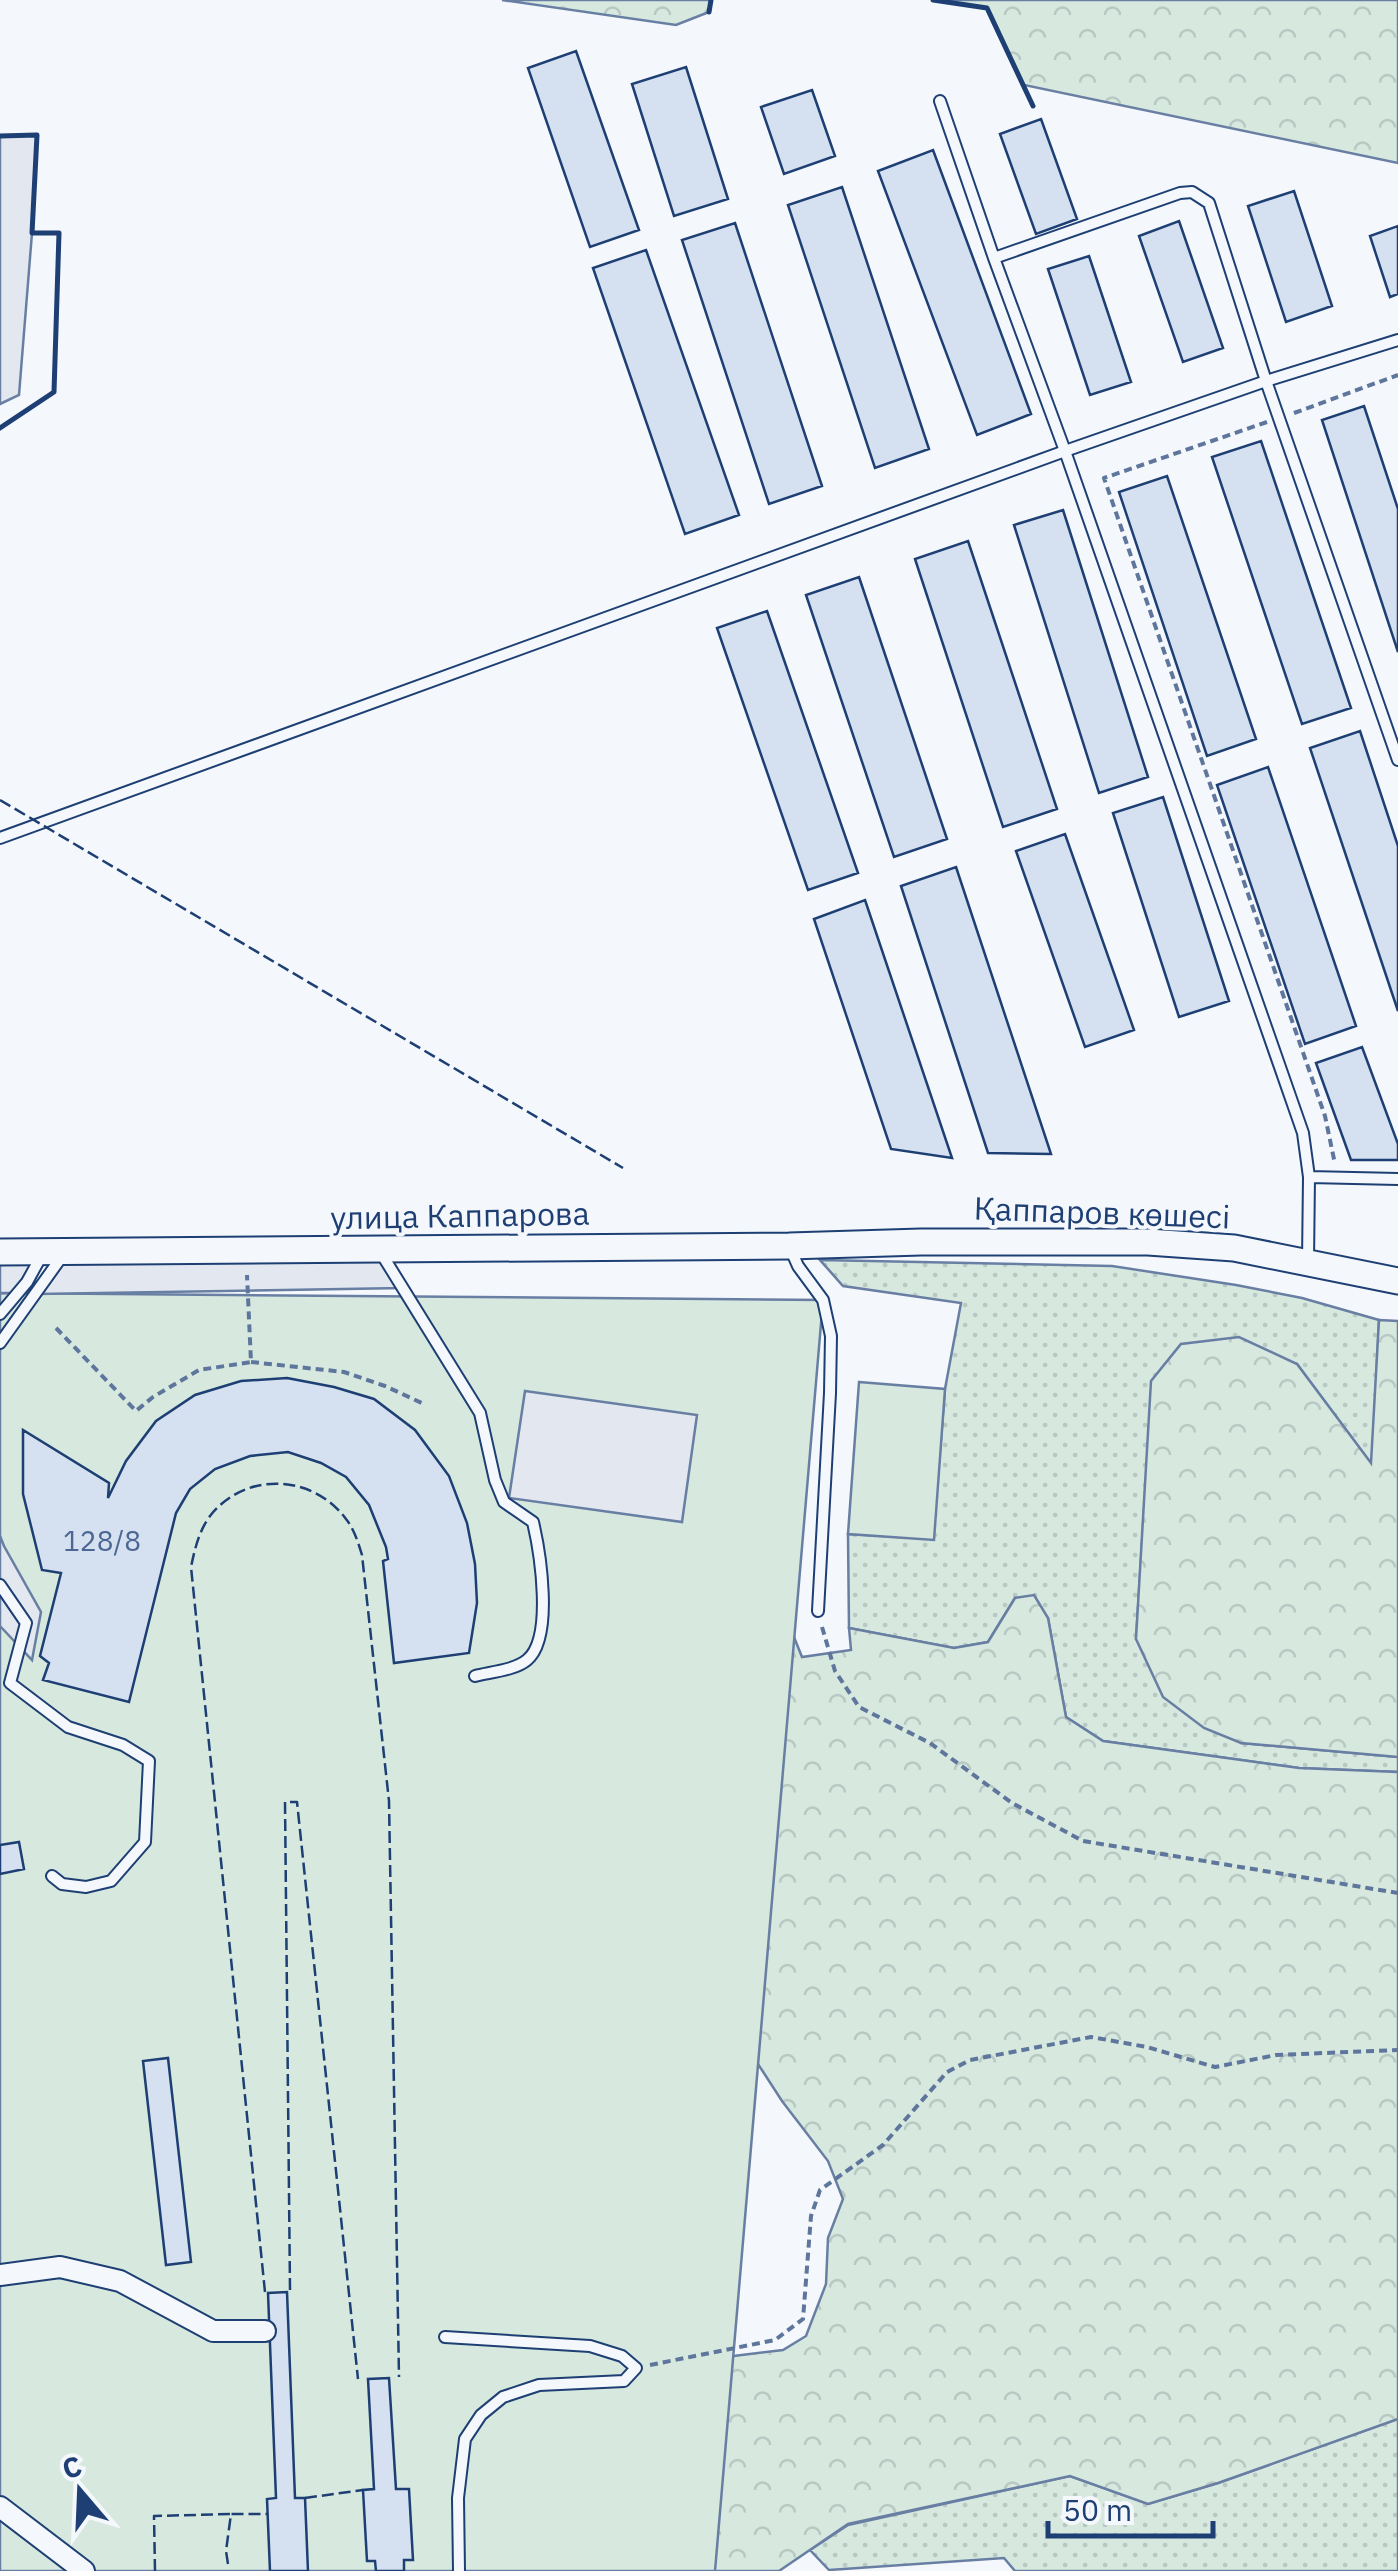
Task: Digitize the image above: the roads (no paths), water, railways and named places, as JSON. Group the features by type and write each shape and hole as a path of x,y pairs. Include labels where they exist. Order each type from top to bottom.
{"street":[{"name":"Қаппаров көшесі","path":"921,1242 1148,1242 1234,1248 1398,1281"},
{"name":"улица Каппарова","path":"0,1252 921,1242"},
{"path":"0,2275 60,2267 120,2282 213,2331 266,2331"},
{"path":"0,2507 84,2571"}],"lane":[{"path":"940,100 1304,1133 1308,1263"},
{"path":"994,258 1180,194 1192,192 1209,203 1266,382 1398,760"},
{"path":"0,838 1064,451 1398,340"},
{"path":"1308,1177 1398,1179"},
{"path":"789,1246 798,1266 823,1300 831,1336 818,1611"},
{"path":"378,1248 480,1412 495,1480 504,1502 533,1522 537,1538 543,1617 532,1656 522,1664 475,1676"},
{"path":"0,1314 54,1252"},
{"path":"0,1344 38,1294 54,1252"},
{"path":"0,1585 26,1623 10,1683 68,1727 123,1744 149,1761 144,1842 111,1882 86,1887 62,1884 52,1876"},
{"path":"446,2337 590,2346 622,2356 636,2368 624,2381 539,2385 503,2397 482,2415 465,2440 458,2498 459,2571"}]}
